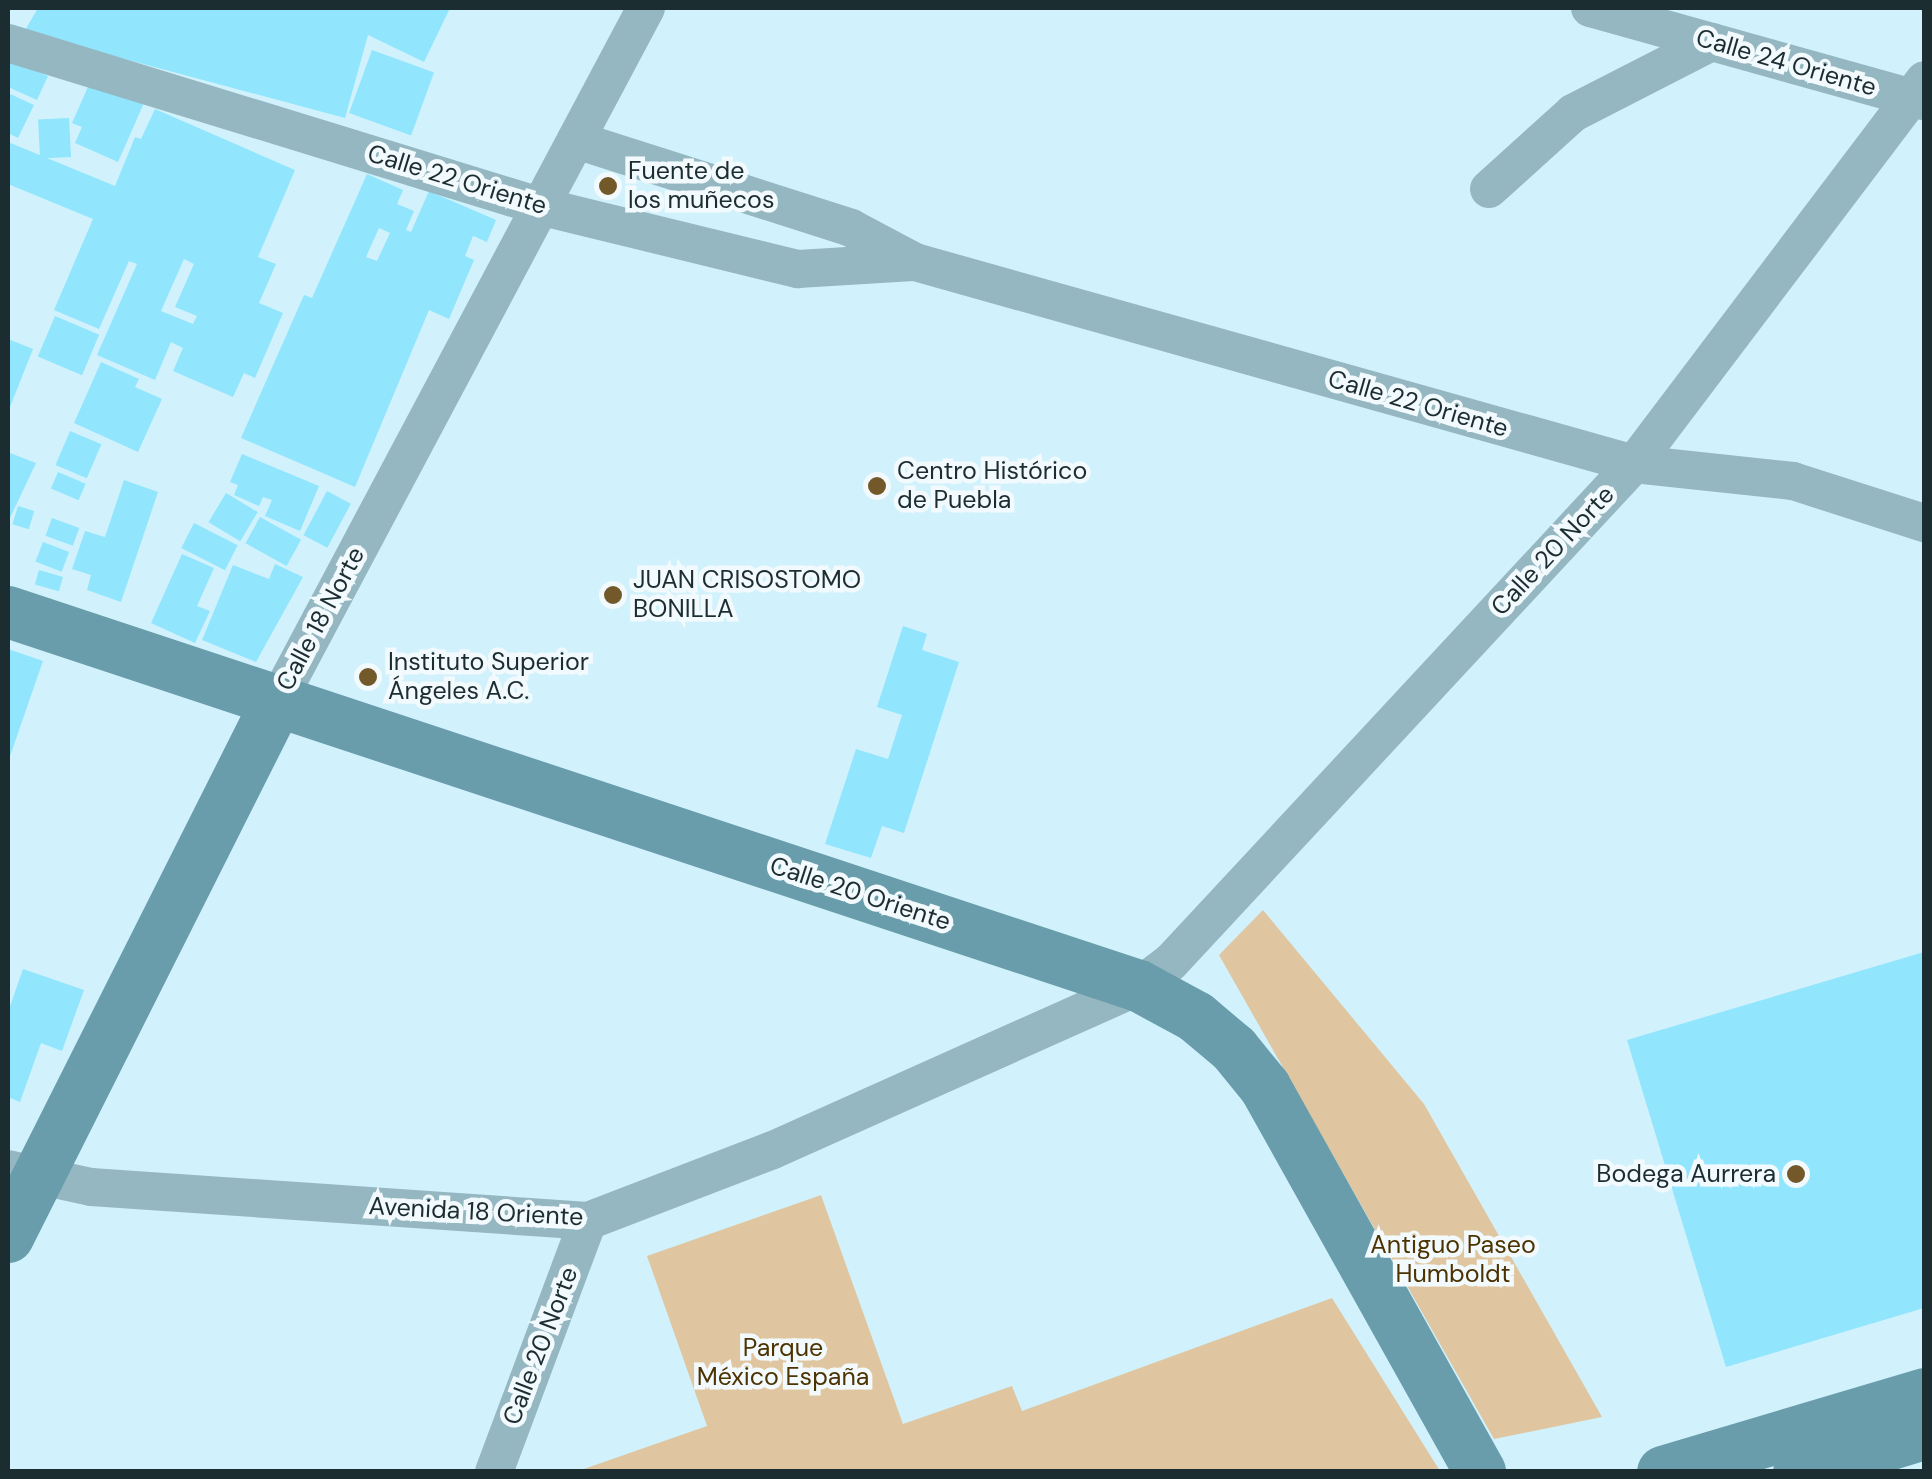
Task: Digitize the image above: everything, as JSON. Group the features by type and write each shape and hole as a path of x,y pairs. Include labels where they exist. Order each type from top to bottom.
{"street":[{"name":"Calle 18 Norte","path":"8,1236 22,1173 646,8"},
{"name":"Calle 24 Oriente","path":"1590,8 1920,93"},
{"path":"1489,189 1573,113 1712,42"},
{"name":"Calle 22 Oriente","path":"8,43 539,206 798,269 915,262"},
{"name":"Calle 20 Norte","path":"1139,986 1170,963 1634,464 1920,93"},
{"name":"Calle 22 Oriente","path":"576,140 851,228 915,262 1634,464 1793,481 1924,523"},
{"name":"Calle 20 Oriente","path":"8,612 1139,986 1196,1017 1234,1048 1265,1087 1480,1472"},
{"name":"Avenida 18 Oriente","path":"22,1173 91,1187 588,1221 773,1150 1139,986"},
{"name":"Calle 20 Norte","path":"494,1472 588,1221"},
{"path":"1663,1472 1924,1394"},
{"path":"1799,1472 1924,1434"}],"green space":[{"name":"Antiguo Paseo Humboldt","path":"1263,910 1424,1104 1602,1417 1494,1439 1219,955"},
{"name":"Parque México España","path":"821,1195 903,1424 1012,1386 1022,1411 1332,1298 1440,1471 578,1471 707,1426 647,1256"}],"building":[{"path":"38,8 450,8 424,62 368,35 345,118 24,32"},
{"path":"372,50 434,73 411,136 349,113"},
{"path":"8,59 48,76 37,100 8,87"},
{"path":"91,80 144,103 118,162 75,143 82,127 72,123"},
{"path":"8,93 34,105 18,138 8,133"},
{"path":"155,109 295,170 258,257 276,264 259,303 283,313 255,378 244,373 233,397 173,371 183,348 171,342 155,380 97,355 137,264 129,261 99,329 54,310 93,219 8,184 8,142 115,186 135,137 141,139","holes":["184,259 194,264 175,307 197,316 193,324 161,311"]},
{"path":"69,118 71,157 40,159 38,120"},
{"path":"367,174 403,190 397,204 414,211 406,230 411,232 429,191 496,220 487,242 473,236 465,256 474,260 449,319 429,310 355,487 241,438 304,295 312,298","holes":["379,228 390,233 377,261 366,257"]},
{"path":"55,316 99,335 82,375 38,357"},
{"path":"8,339 33,349 8,412"},
{"path":"101,362 139,379 135,387 162,399 138,452 74,423"},
{"path":"70,431 101,444 87,478 56,465"},
{"path":"10,453 36,463 8,522 8,459"},
{"path":"242,454 319,486 300,531 265,516 272,500 263,497 259,506 234,495 238,485 230,482"},
{"path":"58,472 86,484 79,500 51,489"},
{"path":"124,480 158,492 121,602 87,590 91,575 72,569 85,531 105,537"},
{"path":"327,491 351,504 327,548 304,535"},
{"path":"226,493 258,512 240,541 208,522"},
{"path":"18,506 34,511 29,529 12,524"},
{"path":"260,517 301,540 287,566 245,543"},
{"path":"52,518 79,528 73,546 46,536"},
{"path":"194,523 238,545 225,570 181,548"},
{"path":"43,542 69,552 62,572 35,562"},
{"path":"182,554 214,568 197,606 210,611 195,643 151,623"},
{"path":"275,564 303,577 256,662 202,640 233,565 269,579"},
{"path":"39,570 63,577 59,591 35,584"},
{"path":"903,626 927,634 922,650 959,662 904,833 882,826 871,858 825,844 856,749 888,759 902,715 877,707"},
{"path":"8,649 43,661 8,762"},
{"name":"Bodega Aurrera","path":"1924,952 1924,1308 1726,1367 1627,1040"},
{"path":"23,969 84,990 62,1051 41,1043 20,1102 8,1097 8,1012"}],"place":[{"name":"Fuente de los muñecos","path":"608,186"},
{"name":"Centro Histórico de Puebla","path":"877,486"},
{"name":"JUAN CRISOSTOMO BONILLA","path":"613,595"},
{"name":"Instituto Superior Ángeles A.C.","path":"368,677"},
{"name":"Bodega Aurrera","path":"1796,1174"}]}
